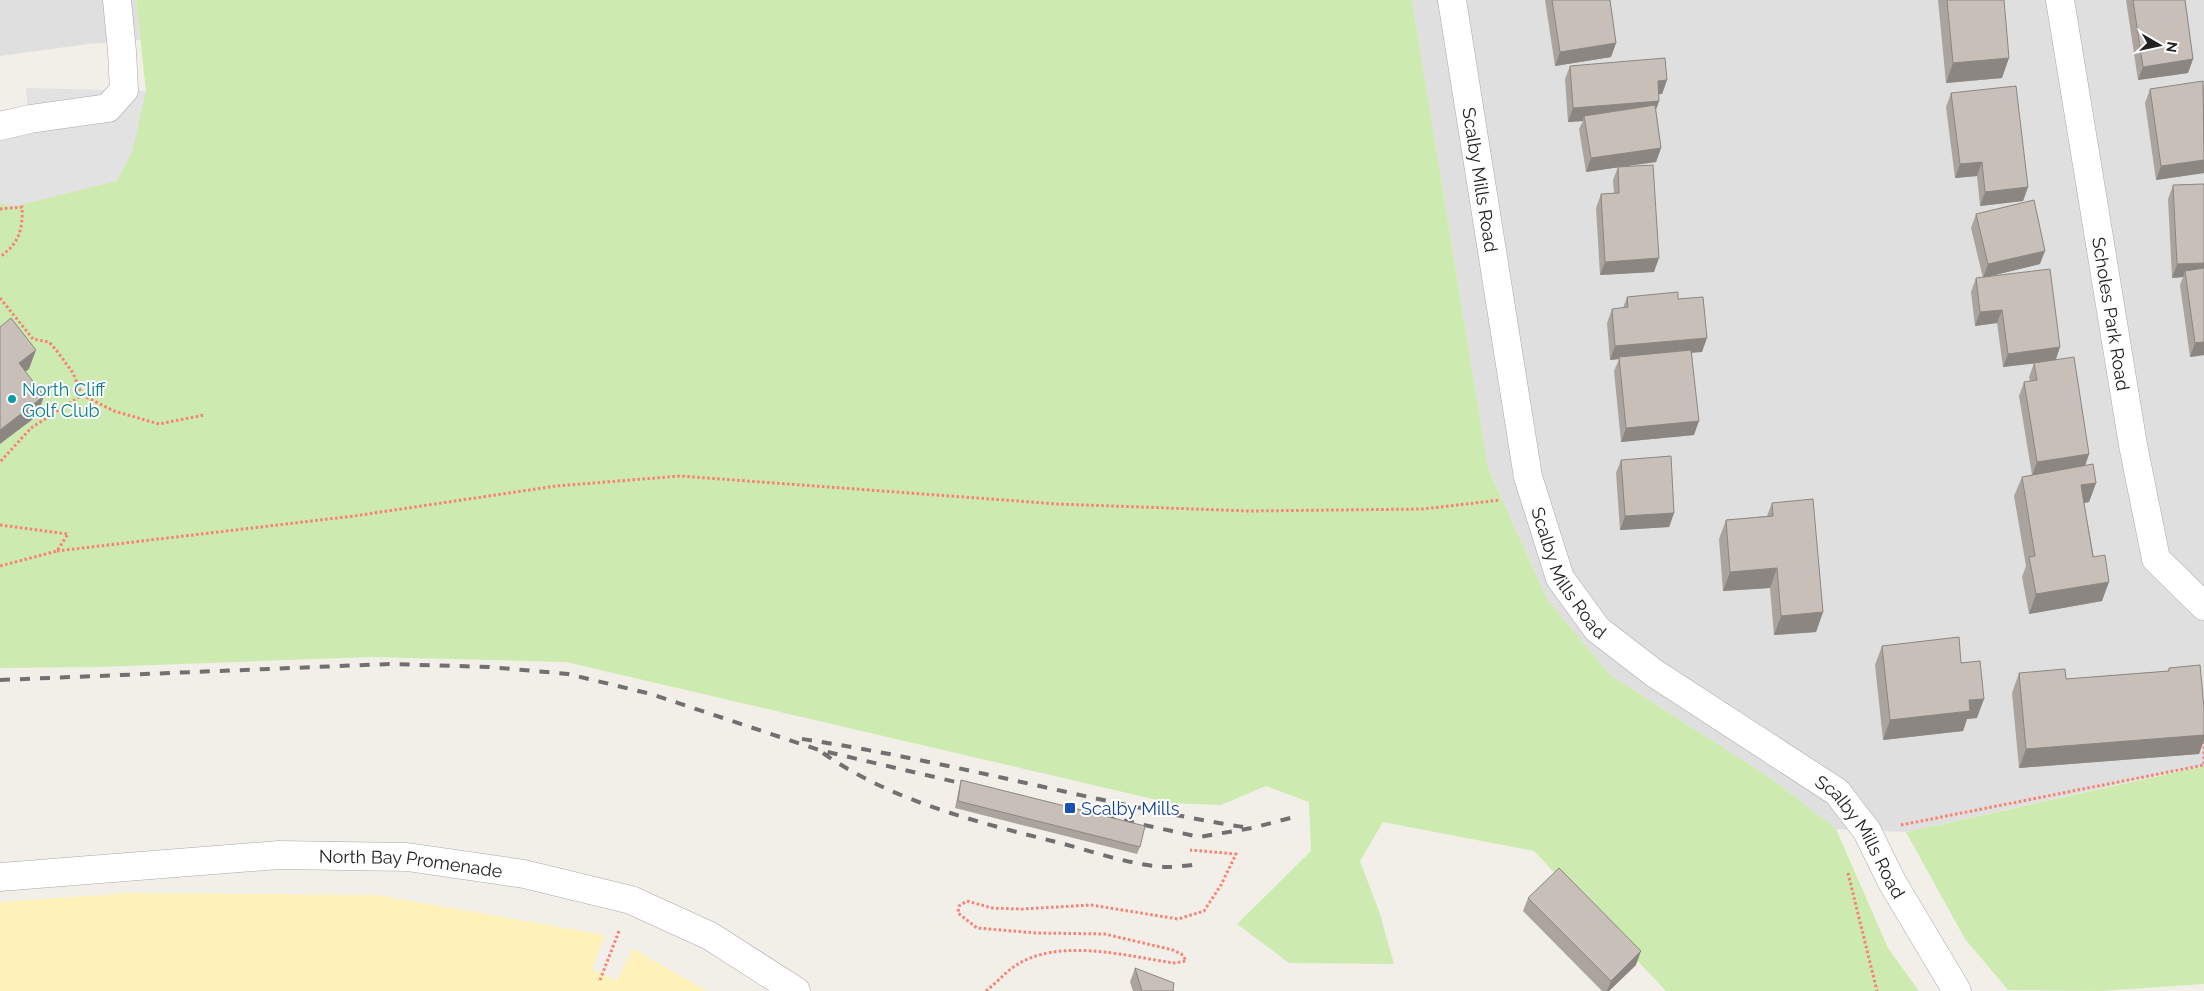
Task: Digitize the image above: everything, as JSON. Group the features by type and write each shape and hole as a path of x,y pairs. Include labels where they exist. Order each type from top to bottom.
{"street":[{"path":"0,126 30,118 108,108 124,90 116,0"},
{"name":"Scalby Mills Road","path":"1452,0 1527,467 1534,496 1560,578 1597,629 1654,673 1837,792 1867,831 1892,882 1957,991"},
{"name":"Scholes Park Road","path":"2060,0 2133,445 2156,559 2204,606"},
{"name":"North Bay Promenade","path":"0,876 280,855 407,857 524,874 631,900 710,936 796,991"}],"path":[{"path":"0,209 22,207 23,225 18,239 0,257"},
{"path":"0,298 33,339 49,342 57,351 73,373 82,395 114,411 160,424 204,415"},
{"path":"0,462 31,428 82,395"},
{"path":"0,566 57,552 354,516 556,486 680,476 1058,504 1249,511 1423,509 1534,496"},
{"path":"0,525 68,534 57,552"},
{"path":"1877,991 1845,862 1867,831 2204,765 2204,728"},
{"path":"986,991 1013,967 1057,950 1079,950 1174,963 1186,961 1183,954 1173,950 1105,934 1036,933 977,928 958,913 959,906 967,901 992,908 1022,909 1091,905 1178,919 1204,911 1221,885 1236,854 1190,850"},
{"path":"600,980 631,900"}],"shaded area":[{"path":"0,0 136,0 140,40 88,44 0,56"},
{"path":"1412,0 2204,0 2204,765 1906,832 1836,829 1772,779 1610,675 1547,599 1488,468"},
{"path":"26,88 146,91 132,152 117,181 12,207 0,203 0,113 28,111"}],"green space":[{"path":"136,0 1412,0 1488,468 1547,599 1610,675 1772,779 1836,829 1888,948 1919,991 1666,991 1534,851 1383,822 1360,861 1380,914 1394,964 1289,963 1237,924 1311,851 1309,802 1266,786 1221,805 1170,803 566,662 371,657 100,667 0,668 0,203 13,207 146,91"},
{"path":"2204,766 2204,984 2101,991 2008,990 1965,939 1906,832"}],"sand":[{"path":"128,893 377,895 605,935 592,969 616,981 633,949 707,991 0,991 0,902"}],"building":[{"path":"1552,0 1610,0 1616,43 1560,52"},
{"path":"1947,0 2004,0 2009,58 1953,63"},
{"path":"2133,0 2185,0 2193,59 2143,67"},
{"path":"1665,58 1667,80 1658,81 1659,101 1573,108 1570,66"},
{"path":"2203,81 2204,160 2161,166 2150,89"},
{"path":"2016,86 2028,187 1985,192 1982,162 1960,164 1951,93"},
{"path":"1655,105 1661,148 1591,158 1584,116"},
{"path":"1653,165 1659,258 1605,262 1601,194 1619,193 1618,167"},
{"path":"2204,184 2204,263 2177,264 2173,185"},
{"path":"2034,200 2045,251 1988,264 1976,214"},
{"path":"2204,268 2204,342 2195,343 2185,271"},
{"path":"2050,269 2060,347 2008,354 2002,310 1980,312 1976,278"},
{"path":"1678,292 1678,299 1703,297 1707,338 1615,346 1612,309 1628,307 1627,297"},
{"path":"11,318 36,350 19,363 44,396 0,430 0,327"},
{"path":"1691,350 1699,421 1626,428 1619,357"},
{"path":"2074,357 2089,454 2037,462 2024,382 2037,380 2034,363"},
{"path":"1671,456 1674,513 1625,516 1621,460"},
{"path":"2093,464 2096,483 2081,485 2093,557 2105,555 2109,582 2036,594 2029,557 2035,556 2022,477"},
{"path":"1813,499 1823,612 1781,616 1777,568 1730,572 1726,520 1773,516 1772,503"},
{"path":"1959,637 1961,663 1980,661 1984,699 1969,700 1970,711 1890,720 1882,646"},
{"path":"2200,665 2204,708 2204,735 2026,749 2019,673 2065,669 2066,679 2169,671 2169,668"},
{"path":"961,780 1145,826 1140,847 958,801"},
{"path":"1559,868 1641,951 1611,981 1528,898"},
{"path":"1135,968 1174,983 1173,991 1142,991"}],"railway":[{"path":"0,680 389,664 489,667 568,674 651,694 819,750 973,786"},
{"path":"802,739 913,759 1132,806 1243,827"},
{"path":"823,753 849,770 877,784 906,797 965,818 1139,864 1167,867 1201,864"},
{"path":"1085,812 1199,837 1252,828 1298,816"}],"place":[{"name":"North Cliff Golf Club","path":"12,399"},
{"name":"Scalby Mills","path":"1070,808"}]}
